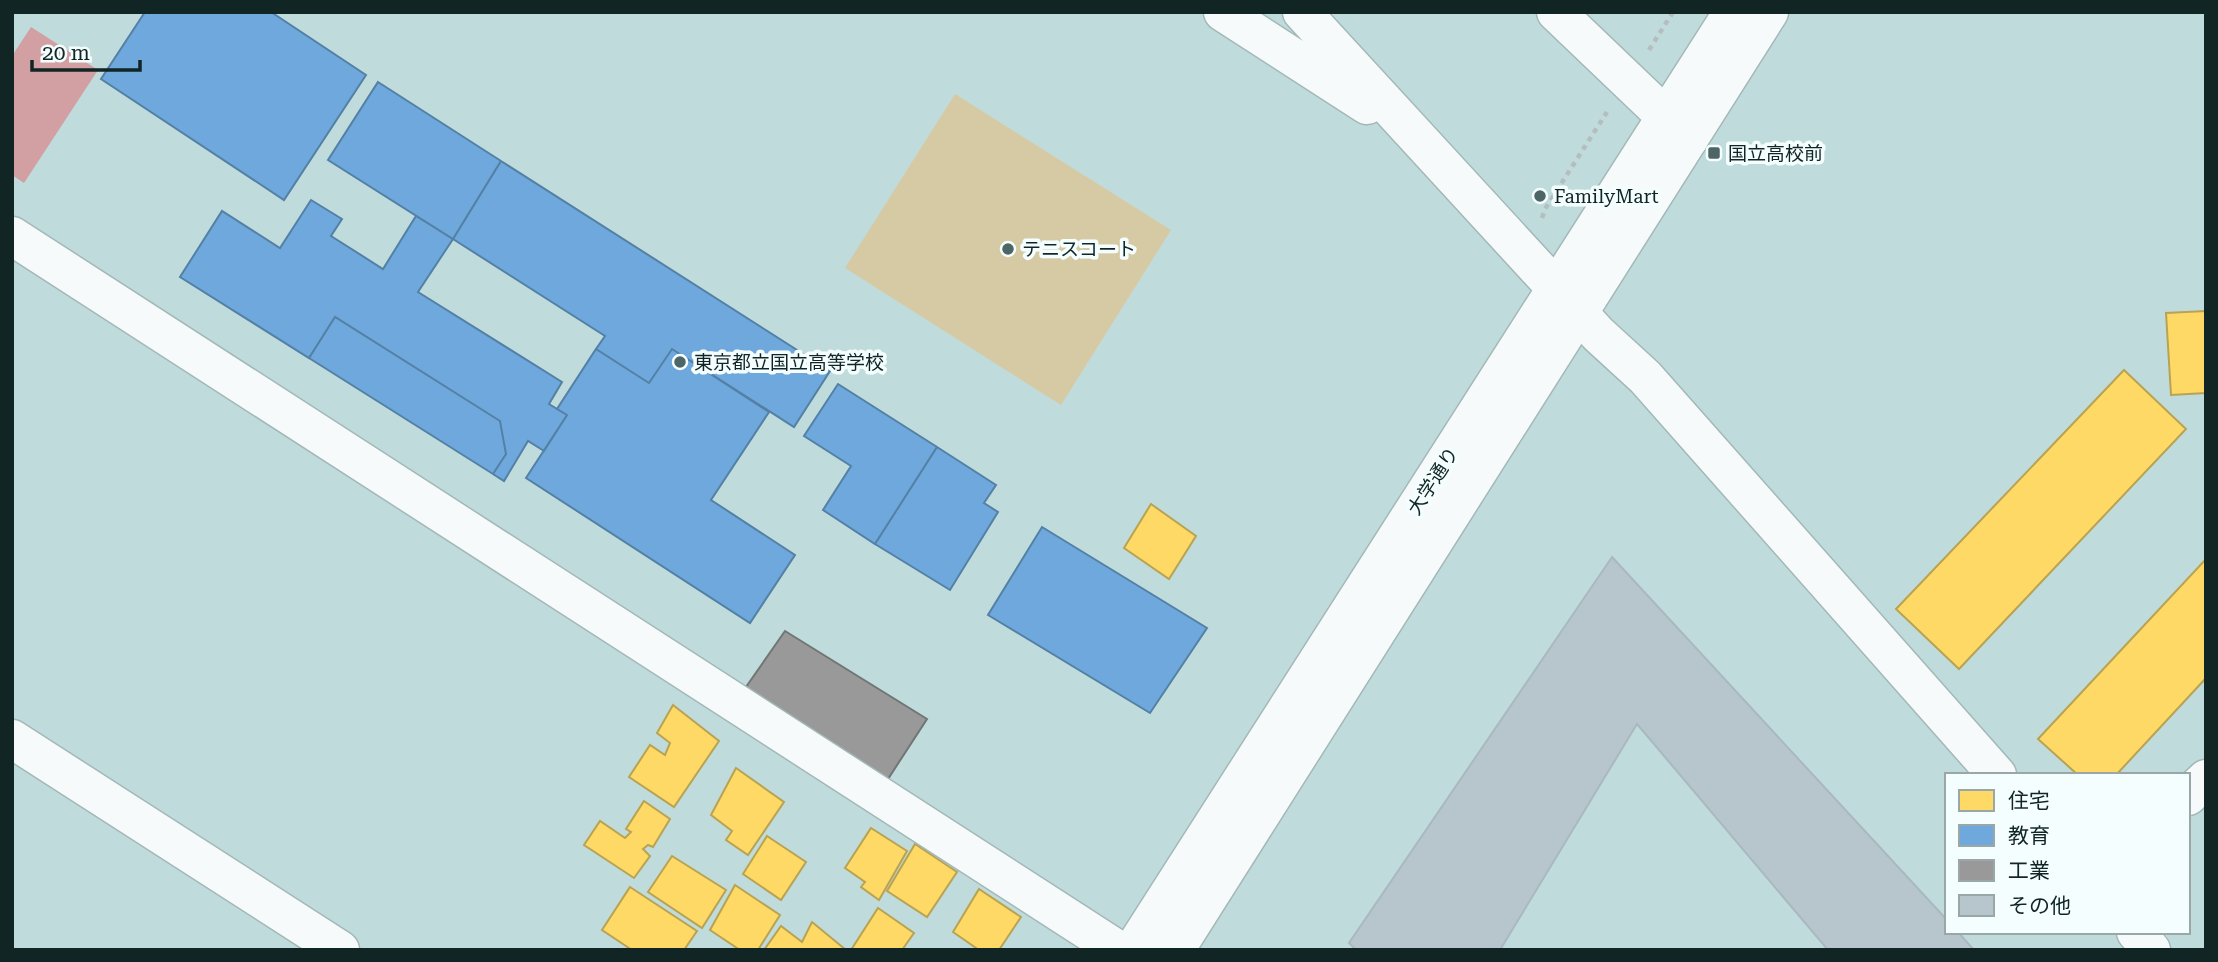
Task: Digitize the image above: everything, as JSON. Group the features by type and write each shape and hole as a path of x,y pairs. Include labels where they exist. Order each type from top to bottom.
{"street":[{"path":"1223,12 1410,132"},
{"path":"1302,12 1567,300 1644,377 1995,773"},
{"path":"1556,12 1677,128"},
{"name":"大学通り","path":"1677,128 1733,12"},
{"name":"大学通り","path":"1133,950 1567,300 1677,128 1769,12"},
{"path":"12,236 1118,950"},
{"name":"大学通り","path":"1175,950 1567,300"},
{"path":"12,739 340,950"},
{"path":"2190,794 2206,779"},
{"path":"2138,934 2151,950"}],"path":[{"path":"1541,223 1545,209 1673,12"}],"shaded area":[{"path":"31,27 98,70 24,183 12,175 12,56"},
{"name":"テニスコート","path":"955,94 1171,230 1061,405 845,268"}],"building: 住宅":[{"path":"2206,311 2206,393 2171,395 2166,313"},
{"path":"2124,370 2186,429 1959,669 1896,609"},
{"path":"1151,504 1196,536 1169,579 1124,548"},
{"path":"2206,559 2206,678 2118,773 2076,773 2038,739"},
{"path":"673,705 719,741 674,807 629,777 650,745 665,755 670,743 657,733"},
{"path":"736,768 784,802 748,855 726,840 732,831 711,815"},
{"path":"644,801 670,819 653,847 648,845 643,849 650,856 634,878 584,845 600,821 625,838 631,832 626,829"},
{"path":"871,828 907,851 879,900 861,887 865,882 845,868"},
{"path":"767,836 806,862 781,900 743,874"},
{"path":"915,844 957,872 927,917 887,891"},
{"path":"672,856 726,890 702,928 648,892"},
{"path":"735,885 780,915 758,950 740,950 710,930"},
{"path":"630,887 697,931 684,950 632,950 602,930"},
{"path":"979,889 1021,917 999,950 979,950 953,932"},
{"path":"878,908 914,933 902,950 851,950"},
{"path":"812,922 846,950 764,950 781,926 802,942"}],"building: 教育":[{"path":"145,12 271,12 366,75 284,200 101,79"},
{"path":"378,82 501,161 453,239 328,160"},
{"path":"501,161 830,371 794,427 672,349 649,383 596,349 605,336 453,239"},
{"path":"311,200 342,219 331,236 383,269 416,216 453,239 418,292 562,382 549,404 567,415 544,451 528,441 504,481 493,474 506,454 500,421 335,317 309,358 180,277 222,211 280,248"},
{"path":"335,317 500,421 506,454 493,474 309,358"},
{"path":"596,349 649,383 672,349 769,412 711,500 795,555 750,623 526,478 567,415 557,409"},
{"path":"838,384 937,447 875,544 823,510 851,466 804,436"},
{"path":"937,447 996,485 984,503 998,512 950,590 875,544"},
{"path":"1042,527 1207,628 1150,713 988,615"}],"building: 工業":[{"path":"785,631 927,719 888,779 746,687"}],"building: その他":[{"path":"1612,557 1945,918 1945,934 1960,934 1974,950 1828,950 1637,724 1500,950 1356,950 1349,943"}],"place":[{"name":"国立高校前","path":"1714,153"},
{"name":"FamilyMart","path":"1540,196"},
{"name":"テニスコート","path":"1008,249"},
{"name":"東京都立国立高等学校","path":"680,362"}]}
